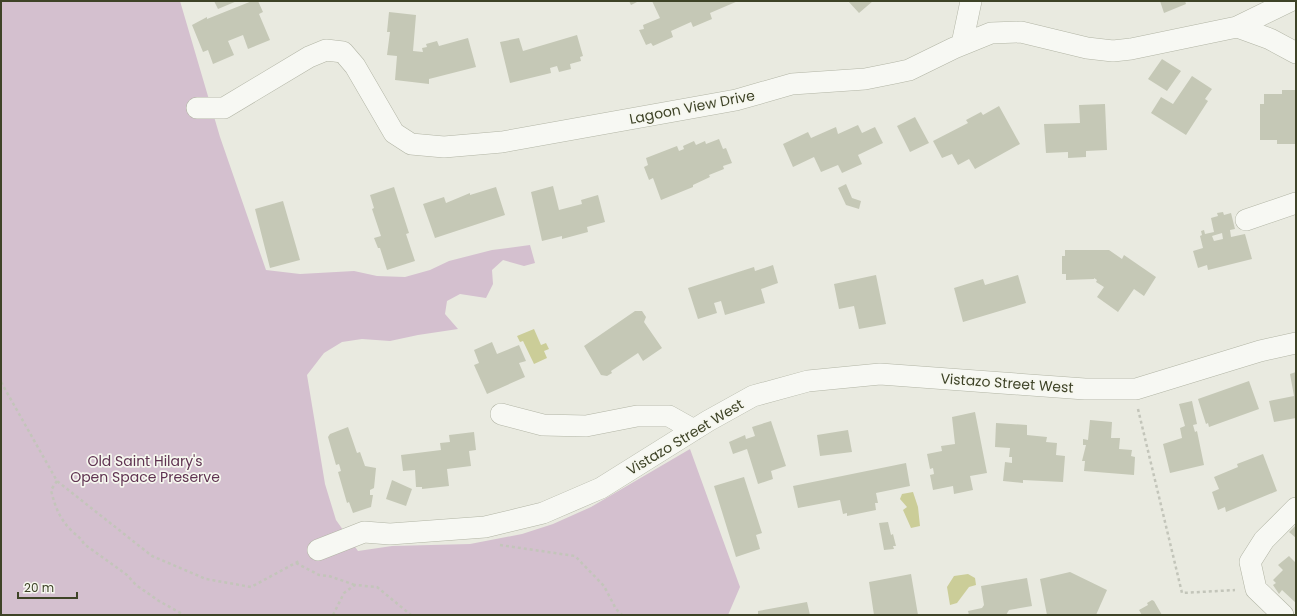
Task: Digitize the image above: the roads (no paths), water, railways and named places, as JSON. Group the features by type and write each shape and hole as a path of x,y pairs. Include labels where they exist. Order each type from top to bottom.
{"street":[{"path":"962,44 971,1"},
{"name":"Lagoon View Drive","path":"197,108 224,108 309,57 326,50 343,52 355,66 394,133 411,144 444,147 494,143 736,100 792,84 865,79 909,70 962,44 990,33 1005,31 1021,32 1087,48 1113,51 1131,50 1237,27 1290,1"},
{"path":"1237,27 1270,39 1296,53"},
{"path":"1246,220 1296,203"},
{"name":"Vistazo Street West","path":"318,550 364,532 390,534 485,527 543,513 601,488 694,430 753,396 808,381 872,375 949,378 1084,389 1133,389 1260,351 1296,343"},
{"path":"501,414 543,425 586,426 637,416 669,416 694,430"},
{"path":"1284,615 1256,589 1250,562 1264,540 1296,508"}],"park label":[{"name":"Old Saint Hilary's Open Space Preserve","path":"145,470"}]}
